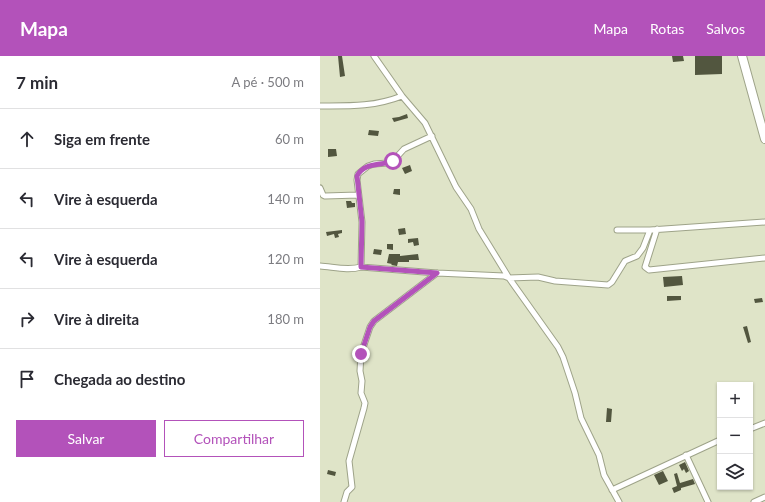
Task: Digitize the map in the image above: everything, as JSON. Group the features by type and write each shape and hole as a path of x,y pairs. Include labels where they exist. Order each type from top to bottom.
{"main road":[{"path":"742,56 763,125 765,139"}],"street":[{"path":"374,56 402,96 425,124 456,187 470,209 479,229 509,278 558,347 563,357 575,393 580,418 599,455 604,475 619,502"},
{"path":"320,106 355,106 373,104 402,96"},
{"path":"361,267 362,222 358,195 358,174 368,166 393,161 404,149 432,136"},
{"path":"320,188 325,196 358,195"},
{"path":"617,230 650,230 765,222"},
{"path":"657,229 645,267 649,270 765,258"},
{"path":"320,266 353,269 361,267 437,273 504,276 509,278 534,276 554,281 608,285 612,282 626,261 637,256 643,248 650,230"},
{"path":"344,502 347,492 352,487 349,461 365,403 361,392 361,354 370,327 374,321 437,273"},
{"path":"753,428 765,423"},
{"path":"612,490 717,441"},
{"path":"686,455 708,502"},
{"path":"754,502 765,497"}],"building":[{"path":"338,56 342,56 345,76 340,77"},
{"path":"672,56 683,56 684,61 673,62"},
{"path":"695,56 722,56 722,74 695,75"},
{"path":"407,114 408,118 394,122 392,118 399,117"},
{"path":"369,130 379,131 378,136 368,135"},
{"path":"328,149 336,149 337,156 328,157"},
{"path":"410,165 412,171 405,174 402,168"},
{"path":"394,189 400,189 400,195 393,194"},
{"path":"346,201 355,203 355,207 347,208"},
{"path":"405,228 406,234 399,235 398,229"},
{"path":"342,230 342,233 338,234 339,237 335,238 334,234 327,236 326,232"},
{"path":"418,238 419,245 414,246 413,242 408,243 408,239"},
{"path":"387,244 393,244 393,250 387,249"},
{"path":"374,249 382,250 381,255 373,254"},
{"path":"389,254 400,254 400,256 418,254 419,260 398,262 397,266 391,265 392,264 387,263"},
{"path":"682,276 683,285 664,287 663,277"},
{"path":"667,296 681,296 681,300 667,301"},
{"path":"762,298 763,302 755,303 754,299"},
{"path":"747,326 751,342 748,343 743,327"},
{"path":"607,408 612,409 611,422 606,422"},
{"path":"685,462 689,471 686,473 684,469 682,471 679,465"},
{"path":"328,470 336,472 335,476 327,474"},
{"path":"663,471 668,481 659,485 654,475"},
{"path":"677,473 680,483 693,479 695,484 681,488 681,490 674,493 672,488 677,486 674,474"}],"route":[{"path":"361,354 370,327 374,321 437,273 361,267 362,222 357,176 368,166 393,161"}]}
